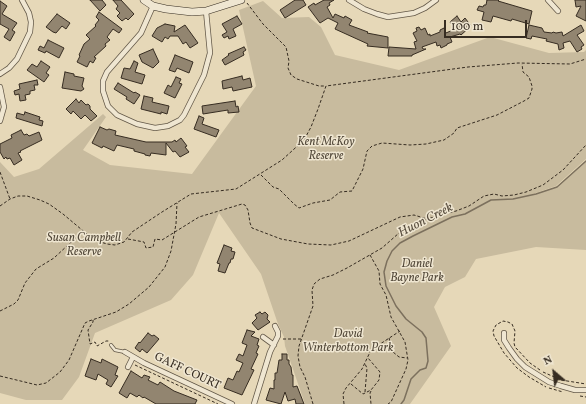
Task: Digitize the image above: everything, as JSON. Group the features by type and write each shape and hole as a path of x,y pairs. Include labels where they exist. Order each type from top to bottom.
{"street":[{"path":"0,74 9,68 17,59 30,32 31,22 29,13 22,0"},
{"path":"144,0 153,6 192,12 206,10 241,0"},
{"path":"349,0 364,9 388,17 414,13 425,8 436,0"},
{"path":"548,0 558,11"},
{"path":"153,6 141,33 107,72 103,91 104,99 116,115 138,124 155,128 168,126 180,120 204,75 210,53 206,10"},
{"path":"0,87 4,108 0,121"},
{"path":"254,404 277,339 278,332 275,326"},
{"path":"504,333 504,340 517,359 525,367 549,382 575,390 586,390"},
{"path":"263,337 274,344"},
{"name":"GAFF COURT","path":"125,352 232,404"},
{"path":"129,365 133,357"}],"lane":[{"name":"GAFF COURT","path":"111,345 114,350 125,352"}],"path":[{"path":"245,0 263,24 286,47 289,62 288,68 291,75 297,79 319,86 468,67 522,63 570,64 586,59"},
{"path":"261,174 267,181 279,189 299,208 313,203 330,200 340,192 352,191 363,169 367,151 372,146 382,143 410,145 426,144 444,140 454,133 457,128 497,115 529,98 532,86 529,76 523,72 522,63"},
{"path":"0,206 10,199 18,196 27,196 40,200 63,214 94,240 115,245 124,242 132,232 191,194 236,189 282,160 304,140 326,86"},
{"path":"313,404 306,377 298,359 298,349 313,306 312,290 314,284 320,279 333,275 347,268 382,248 399,233 428,220 469,206 484,196 494,194 502,196 514,195 543,185 563,170 586,145"},
{"path":"0,172 10,199"},
{"path":"0,376 37,385 46,383 60,372 69,360 85,323 116,312 129,304 149,287 165,267 172,251 175,231 176,203"},
{"path":"128,238 144,242 146,248 153,247 154,240 162,240 199,216 242,204 245,205 248,210 252,228 281,240 308,244 331,245 349,240 400,217 414,215 428,220"},
{"path":"0,311 14,304 18,300 25,283 36,269 54,258 82,231"},
{"path":"370,254 379,271 380,284 386,295 391,317 405,342 408,358 406,369 391,402 388,404"},
{"path":"93,320 88,330 90,344 95,342 97,346 108,341 111,342 111,345"},
{"path":"564,392 545,386 517,368 504,353 494,336 493,331 496,325 503,321 512,324 515,331 515,347 541,371 561,380 586,384"},
{"path":"344,404 343,394 365,363 371,350 400,331"},
{"path":"389,337 393,352 399,357 408,358"},
{"path":"277,339 302,339"},
{"path":"351,383 362,393 365,393 371,390 380,380 381,376 368,358"},
{"path":"365,363 367,368 365,393"},
{"path":"129,365 218,404"},
{"path":"371,390 371,404"},
{"path":"576,395 586,397"}],"green space":[{"path":"263,1 282,18 309,17 321,27 335,55 399,70 490,37 549,53 584,52 586,50 586,159 556,186 530,195 557,187 586,161 586,250 536,247 476,259 465,277 445,287 434,307 451,346 410,404 305,404 285,346 284,337 261,274 219,213 193,275 171,300 95,333 79,377 62,400 26,400 0,393 0,162 14,177 39,169 103,114 106,117 83,150 110,165 192,174 256,86 239,10"}],"building":[{"path":"90,0 102,0 106,5 100,11"},
{"path":"113,0 121,0 134,14 128,20 126,18 122,21 117,16 120,13 116,9 118,6"},
{"path":"295,0 303,0 306,5 285,18 280,10"},
{"path":"324,0 334,0 329,3 330,5 327,7 333,18 335,14 344,18 345,16 352,20 349,25 368,32 367,33 388,37 388,48 367,46 368,44 335,29 338,23 328,18 320,23 308,7 314,3 315,5"},
{"path":"487,0 499,0 498,1 532,11 529,24 493,16 491,22 482,20 484,12 477,10 479,6 483,7 486,5"},
{"path":"575,0 586,0 586,21 576,16 581,6 576,7"},
{"path":"0,1 7,6 2,14 17,23 12,30 15,32 10,41 4,37 9,29 0,24"},
{"path":"99,12 122,29 119,33 113,29 107,37 110,40 105,44 106,46 94,57 96,58 93,63 90,61 87,67 77,62 84,44 90,39 86,35 96,26 95,25 99,20 96,17"},
{"path":"57,14 70,23 66,29 62,26 56,33 46,27"},
{"path":"237,16 242,24 233,29 236,36 229,39 228,36 224,38 222,35 227,32 222,24"},
{"path":"457,16 461,22 465,18 471,26 461,35 450,37 452,42 447,45 441,48 440,45 437,46 436,42 422,47 423,49 426,49 412,56 388,56 389,47 416,49 414,42 417,41 413,33 417,31 416,28 419,27 421,30 425,28 430,36 440,32 440,30 444,28 446,33 455,29 450,22"},
{"path":"165,24 175,26 174,32 185,25 198,43 190,48 186,42 183,44 178,36 170,36 168,39 165,37 162,42 152,36 157,28"},
{"path":"529,25 542,28 544,32 562,32 563,36 581,25 584,31 577,35 584,45 581,47 582,49 577,52 570,41 563,43 564,48 559,50 558,44 546,41 547,39 532,36 531,39 526,38"},
{"path":"48,40 64,48 59,58 46,51 45,53 38,50 40,46 44,48"},
{"path":"244,47 246,50 243,52 244,55 225,65 222,60 229,55 228,54"},
{"path":"153,49 159,62 153,68 142,62 139,55"},
{"path":"175,55 193,62 189,73 177,68 175,72 169,70"},
{"path":"41,61 50,67 46,73 49,75 44,82 27,70 32,64 37,67"},
{"path":"134,61 138,63 135,72 145,75 142,84 121,78 124,68 130,69"},
{"path":"65,72 84,78 82,86 84,89 81,91 62,88"},
{"path":"242,76 243,80 250,78 252,87 233,91 232,87 223,89 222,81"},
{"path":"176,77 181,79 179,83 182,84 175,98 164,93 168,85 171,87"},
{"path":"37,80 38,85 34,85 35,90 30,91 30,94 25,95 26,100 20,101 19,94 15,95 14,91 20,89 19,84"},
{"path":"118,83 140,95 134,104 126,99 127,97 114,89"},
{"path":"144,96 153,98 152,102 169,106 167,114 141,109"},
{"path":"76,99 79,103 81,100 86,105 88,104 90,109 97,116 91,121 85,115 81,119 73,111 71,114 66,109"},
{"path":"235,101 239,112 228,113 228,110 203,114 202,106"},
{"path":"25,112 40,117 39,120 43,121 42,126 16,118 17,113 24,115"},
{"path":"199,116 204,118 202,124 219,130 216,137 194,129"},
{"path":"100,127 107,130 109,129 116,131 115,135 146,142 172,142 175,140 176,142 181,138 187,146 185,147 189,152 180,157 175,151 173,152 166,143 166,155 151,153 150,156 145,155 134,151 134,149 117,145 114,151 103,146 102,148 92,143"},
{"path":"21,130 24,135 27,134 29,136 39,132 42,140 20,151 21,152 18,153 22,160 14,165 10,158 7,159 6,157 4,159 0,152 0,144 12,138 11,135"},
{"path":"224,245 232,248 231,251 235,252 233,259 231,259 225,273 218,271 220,264 217,263"},
{"path":"260,312 262,314 265,312 268,315 267,319 270,322 258,330 252,323 257,318 255,315"},
{"path":"247,330 255,332 251,336 259,339 257,345 259,346 256,353 258,354 251,369 254,370 242,395 224,388 228,378 233,380 243,363 236,360 239,354 243,356 247,345 242,343"},
{"path":"148,333 159,339 147,353 142,349 140,352 135,348"},
{"path":"282,354 287,354 287,360 289,360 293,375 293,387 297,386 304,404 296,404 295,399 288,401 285,392 281,404 266,400 270,388 274,389 275,373 277,373 279,360 282,360"},
{"path":"91,359 101,363 102,359 118,367 115,375 118,376 111,387 106,384 108,380 98,374 96,380 85,376"},
{"path":"131,371 142,378 144,375 150,377 148,380 158,385 160,382 174,391 197,400 195,404 156,404 144,397 143,398 139,395 137,397 130,393 127,398 119,393"}],"waterway":[{"name":"Huon Creek","path":"401,404 404,400 411,379 420,370 426,368 428,361 426,338 422,332 406,319 396,306 386,286 384,272 392,251 400,243 413,236 452,217 465,214 491,200 513,199 536,194 557,187 586,161"}],"park label":[{"name":"Kent McKoy Reserve","path":"326,150"},
{"name":"Susan Campbell Reserve","path":"84,246"},
{"name":"Daniel Bayne Park","path":"417,272"},
{"name":"David Winterbottom Park","path":"348,342"}]}
